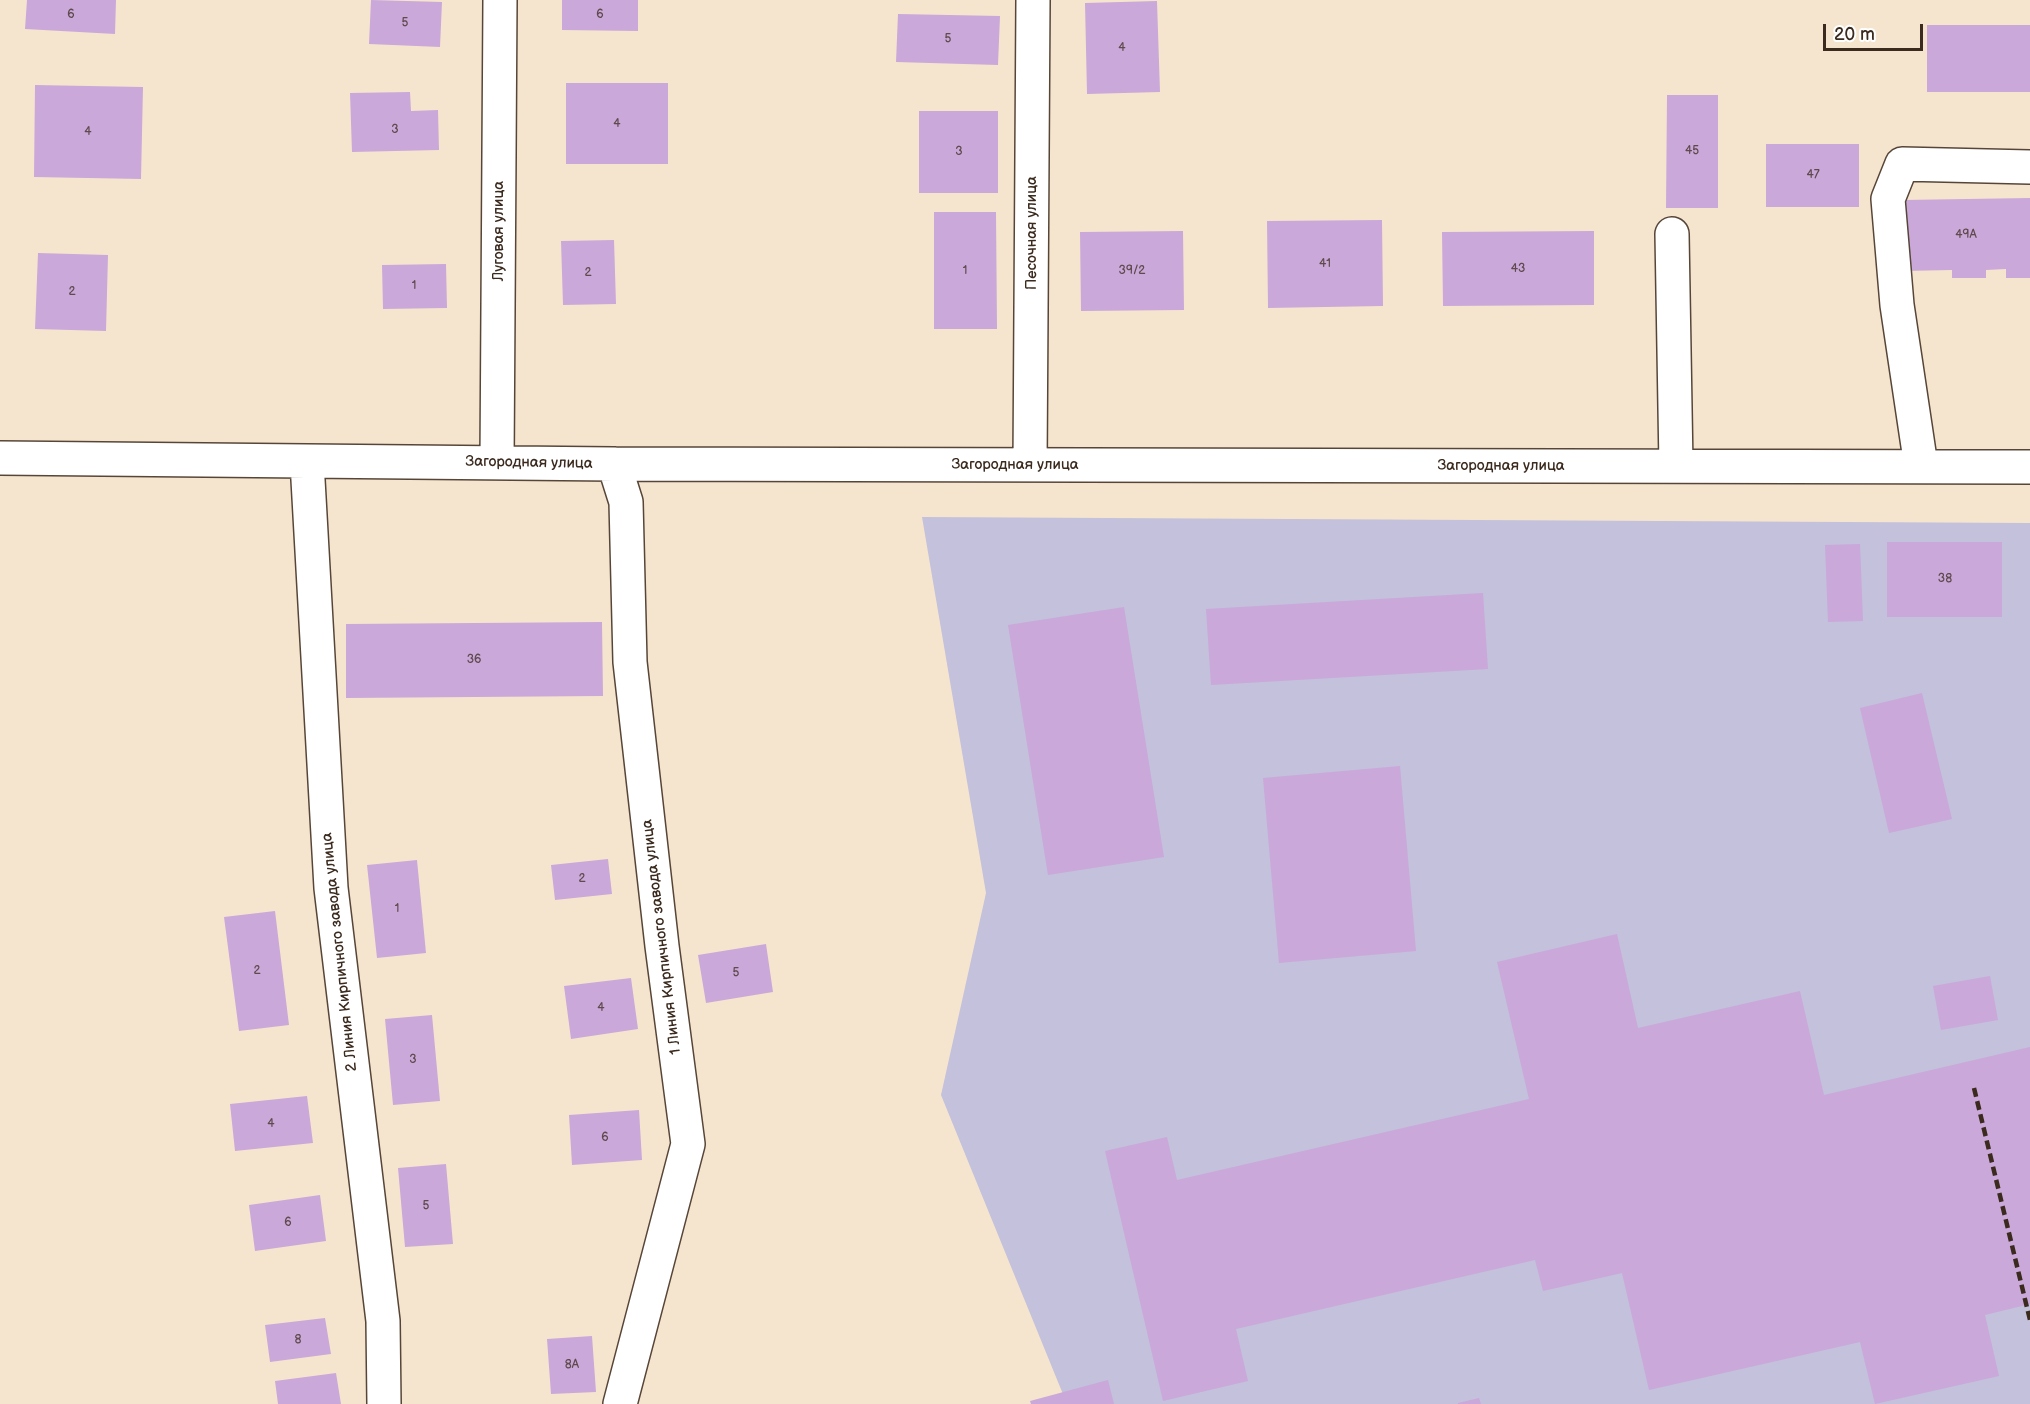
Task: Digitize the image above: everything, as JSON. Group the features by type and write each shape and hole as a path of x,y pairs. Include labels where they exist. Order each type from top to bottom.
{"street":[{"name":"Луговая улица","path":"497,462 500,0"},
{"name":"Песочная улица","path":"1030,465 1033,0"},
{"path":"1921,466 1897,305 1888,199 1902,164 2030,167"},
{"path":"1672,234 1676,466"},
{"name":"Загородная улица","path":"0,458 614,464 2030,467"},
{"name":"2 Линия Кирпичного завода улица","path":"307,462 331,888 383,1322 384,1404"},
{"name":"1 Линия Кирпичного завода улица","path":"614,464 626,502 630,662 662,946 688,1144 620,1404"}],"shaded area":[{"path":"922,517 2030,523 2030,1404 1067,1404 941,1095 986,893"}],"building":[{"path":"27,0 116,0 115,34 25,29"},
{"path":"371,0 442,2 440,47 369,44"},
{"path":"562,0 638,0 638,31 562,30"},
{"path":"1157,1 1160,92 1087,94 1085,3"},
{"path":"898,14 1000,16 998,65 896,62"},
{"path":"1927,25 2030,25 2030,92 1927,92"},
{"path":"566,83 668,83 668,164 566,164"},
{"path":"35,85 143,87 141,179 34,177"},
{"path":"410,92 411,111 438,110 439,150 352,152 350,93"},
{"path":"1667,95 1718,95 1718,208 1666,208"},
{"path":"919,111 998,111 998,193 919,193"},
{"path":"1766,144 1859,144 1859,207 1766,207"},
{"path":"2030,198 2030,278 2006,278 2006,269 1986,270 1986,278 1952,278 1952,270 1903,271 1902,200"},
{"path":"934,212 996,212 997,329 934,329"},
{"path":"1382,220 1383,306 1268,308 1267,221"},
{"path":"1183,231 1184,310 1081,311 1080,232"},
{"path":"1594,231 1594,305 1443,306 1442,232"},
{"path":"614,240 616,304 563,305 561,241"},
{"path":"38,253 108,255 106,331 35,329"},
{"path":"446,264 447,308 383,309 382,265"},
{"path":"1887,542 2002,542 2002,617 1887,617"},
{"path":"1860,544 1863,621 1828,622 1825,545"},
{"path":"1483,593 1488,669 1211,685 1206,609"},
{"path":"1124,607 1164,857 1048,875 1008,625"},
{"path":"602,622 603,696 346,698 346,624"},
{"path":"1922,693 1952,819 1889,833 1860,708"},
{"path":"1400,766 1416,951 1279,963 1263,778"},
{"path":"608,859 612,894 555,900 551,865"},
{"path":"417,860 426,953 377,958 367,865"},
{"path":"275,911 289,1025 239,1031 224,917"},
{"path":"1617,934 1638,1028 1800,991 1824,1095 2030,1047 2030,1304 1985,1315 1999,1376 1875,1404 1860,1342 1649,1390 1622,1273 1543,1291 1535,1260 1236,1329 1248,1381 1163,1401 1105,1151 1167,1137 1177,1180 1529,1099 1497,962"},
{"path":"766,944 773,992 706,1003 698,955"},
{"path":"1990,976 1998,1020 1941,1030 1933,986"},
{"path":"631,978 638,1029 571,1039 564,986"},
{"path":"432,1015 440,1101 393,1105 385,1019"},
{"path":"307,1096 313,1143 235,1151 230,1104"},
{"path":"639,1110 642,1160 572,1165 569,1115"},
{"path":"446,1164 453,1244 405,1247 398,1168"},
{"path":"320,1195 326,1241 255,1251 249,1205"},
{"path":"325,1318 331,1354 270,1362 265,1325"},
{"path":"592,1336 596,1392 551,1394 547,1339"},
{"path":"336,1373 341,1404 278,1404 275,1381"},
{"path":"1108,1380 1114,1404 1031,1404 1030,1401"},
{"path":"1479,1398 1481,1404 1458,1404 1458,1403"}],"railway":[{"path":"1974,1088 2030,1320"}]}
